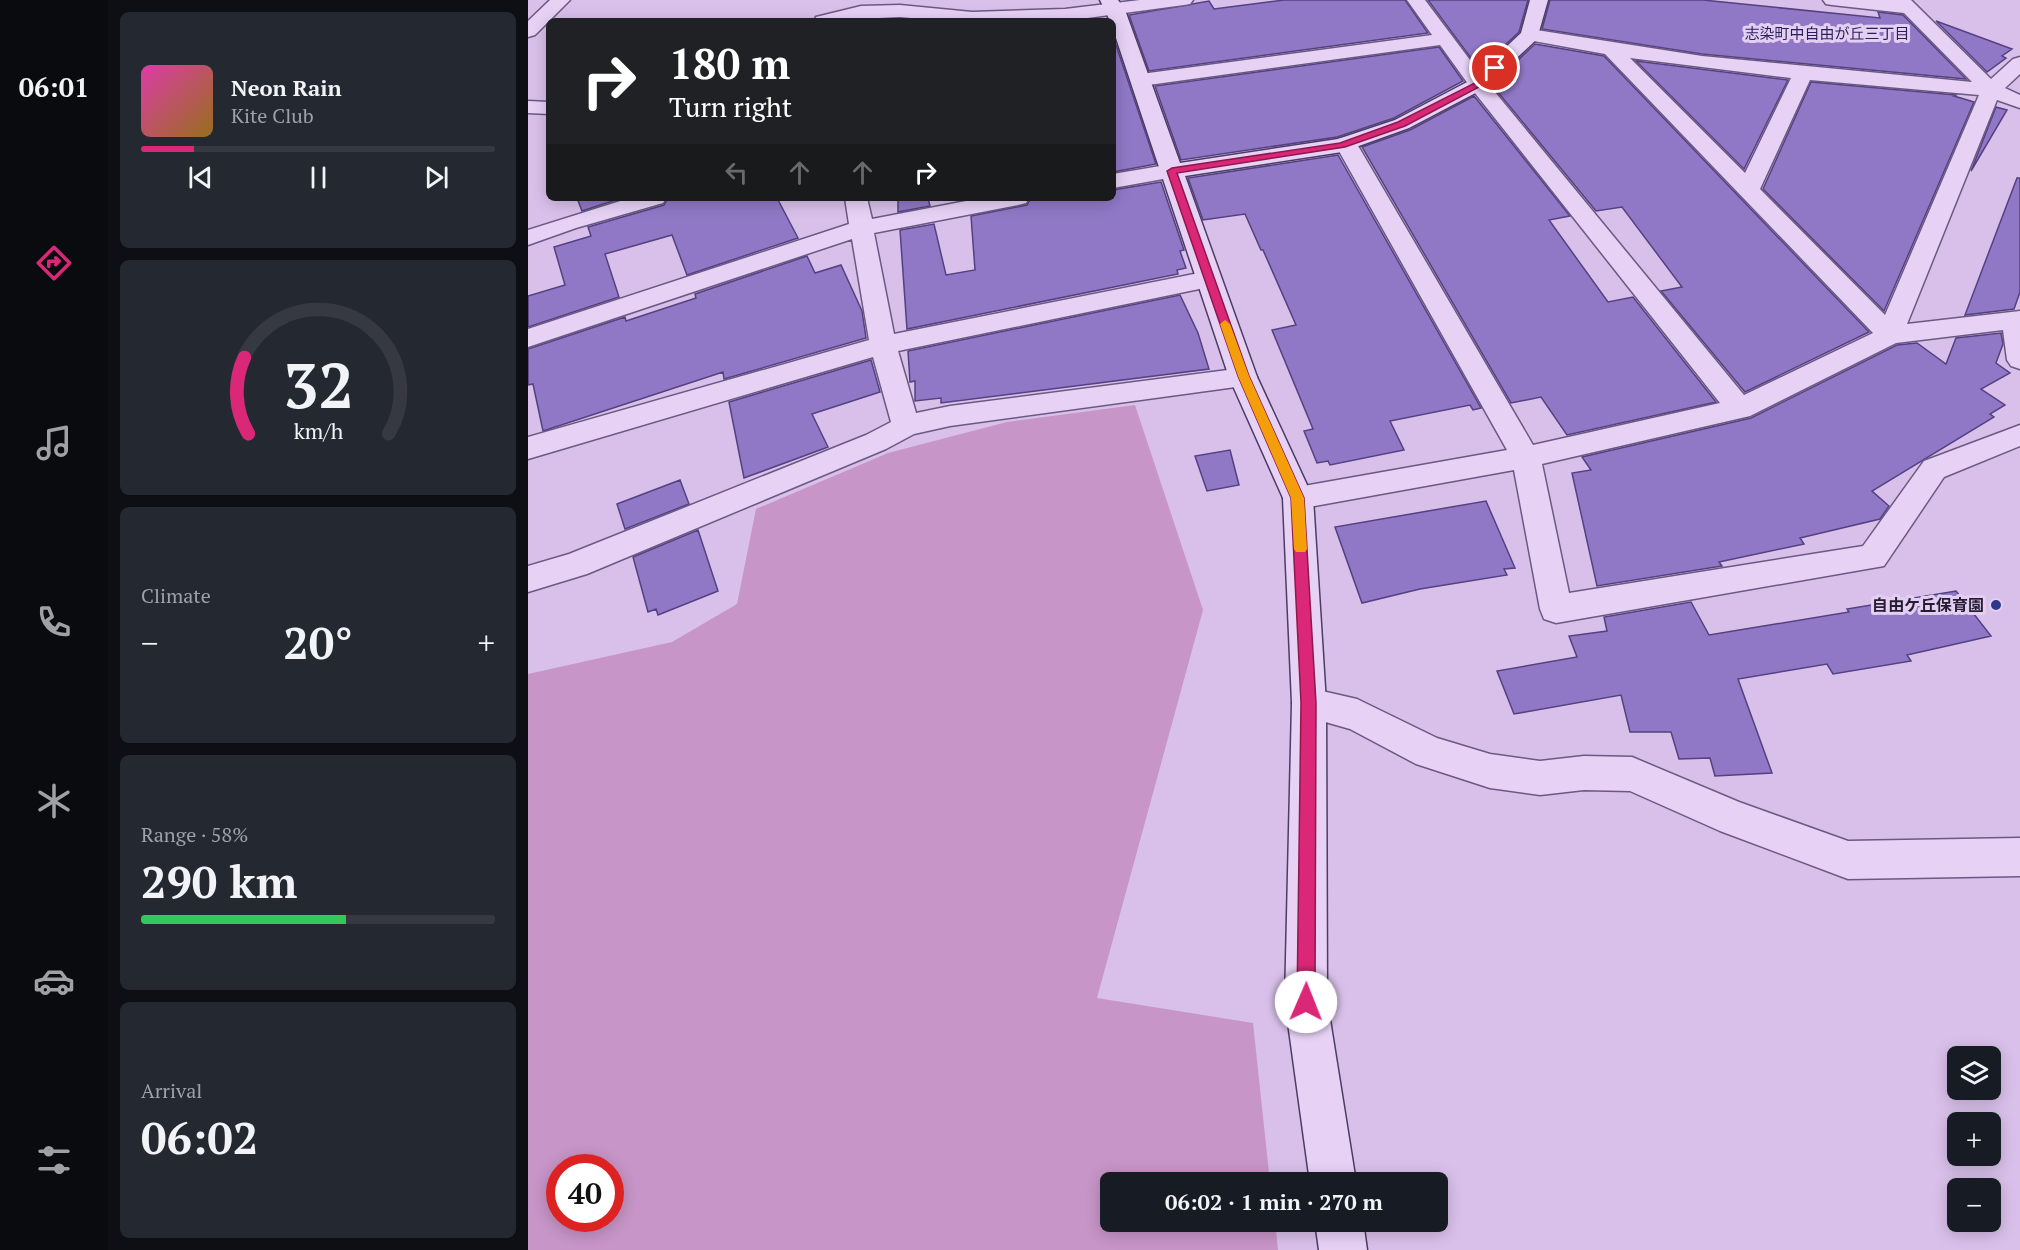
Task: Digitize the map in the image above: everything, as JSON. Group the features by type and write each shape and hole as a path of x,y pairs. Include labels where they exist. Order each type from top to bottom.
{"street":[{"path":"528,31 561,0"},
{"path":"1009,18 1065,15 1113,5 1184,0"},
{"path":"1416,0 1478,84 1740,410"},
{"path":"1116,180 1346,144 1402,124 1478,84 1530,35 1539,0"},
{"path":"1832,0 1905,4 1991,90"},
{"path":"1113,5 1243,376 1298,498 1309,703 1306,1002 1332,1172"},
{"path":"836,18 861,12 900,11 956,18"},
{"path":"1530,35 1613,52 1803,73 1991,90 2020,102"},
{"path":"1141,80 1445,39"},
{"path":"1613,52 1890,335"},
{"path":"1890,335 1991,90 2020,63"},
{"path":"1748,190 1803,73"},
{"path":"528,107 546,108"},
{"path":"1346,144 1526,457 1556,609 1873,557 1934,469 2020,435"},
{"path":"528,238 568,223 645,201"},
{"path":"857,201 884,345 906,426"},
{"path":"528,338 862,228 1002,201"},
{"path":"528,448 884,345 1209,279"},
{"path":"1298,498 1526,457 1740,410 1890,335 2017,319 2020,360"},
{"path":"528,579 576,565 876,442 906,426 950,416 1243,376"},
{"path":"1309,703 1357,715 1429,752 1490,771 1540,778 1584,773 1632,774 1733,818 1848,860 2020,857"},
{"path":"1341,1232 1343,1250"}],"shaded area":[{"path":"1135,405 1203,610 1097,998 1253,1023 1269,1172 1100,1172 1100,1232 1276,1232 1278,1250 528,1250 528,674 672,642 737,604 756,509 888,453 1007,422"}],"building":[{"path":"1284,0 1405,0 1428,33 1149,71 1129,15 1209,1 1214,9"},
{"path":"1428,0 1528,0 1519,32 1479,69"},
{"path":"1550,0 1703,0 1880,18 1878,12 1903,15 1966,79 1702,54 1542,29"},
{"path":"1936,21 2012,49 2002,56 2006,58 1987,72"},
{"path":"1535,44 1604,56 1869,332 1745,392 1661,291 1682,287 1622,207 1596,211 1492,85"},
{"path":"1116,45 1156,164 1116,171"},
{"path":"1439,47 1463,81 1394,118 1337,137 1181,160 1155,86"},
{"path":"1636,61 1788,80 1744,169"},
{"path":"1811,82 1956,95 1954,96 1974,102 1884,311 1763,189"},
{"path":"1474,96 1570,216 1549,220 1608,302 1633,297 1716,402 1567,435 1541,397 1511,403 1362,147 1410,130"},
{"path":"1996,107 2007,110 1971,171"},
{"path":"1338,155 1481,408 1473,410 1470,405 1390,421 1404,450 1330,465 1328,461 1317,463 1304,431 1313,429 1272,330 1296,325 1263,250 1245,214 1203,220 1188,178"},
{"path":"2017,178 2020,178 2020,292 2014,309 1965,315"},
{"path":"1161,182 1184,250 1180,251 1186,268 1177,270 1178,274 907,329 900,230 934,224 946,275 975,270 971,216 1027,205 1029,201 1116,201 1116,190"},
{"path":"578,201 613,201 582,211"},
{"path":"666,201 779,201 798,238 687,275 672,235 605,254 619,297 528,327 528,296 565,285 554,247 591,236 588,227 664,205"},
{"path":"898,201 929,201 930,206 898,212"},
{"path":"807,256 815,273 841,265 862,311 866,338 724,379 723,372 543,431 533,384 528,385 528,349 625,317 626,321 696,298 695,294"},
{"path":"1180,295 1198,333 1209,369 941,403 941,398 915,401 915,381 910,382 908,351"},
{"path":"2001,333 2003,344 1996,363 2010,373 1981,389 2005,405 1990,414 1994,417 1872,491 1889,506 1880,519 1800,538 1804,544 1719,562 1722,566 1597,586 1572,473 1591,470 1582,457 1751,418 1897,345 1917,343 1946,364 1956,338"},
{"path":"871,360 880,392 812,414 828,447 744,478 729,402"},
{"path":"1230,450 1239,485 1207,491 1195,456"},
{"path":"680,480 689,504 625,529 617,504"},
{"path":"1486,501 1515,568 1504,569 1507,575 1420,589 1362,603 1335,527"},
{"path":"698,530 718,591 658,615 656,609 648,612 633,557"},
{"path":"1956,591 1991,636 1907,655 1911,661 1833,674 1827,664 1738,679 1772,773 1715,776 1710,758 1679,759 1671,732 1630,732 1621,695 1514,714 1497,671 1577,657 1569,636 1607,631 1604,617 1691,602 1709,635 1849,612 1847,609"}],"slow traffic":[{"path":"1225,324 1243,376 1298,498 1300,549"}],"place":[{"name":"自由ケ丘保育園","path":"1996,605"}],"district":[{"name":"志染町中自由が丘三丁目","path":"1827,33"}],"route":[{"path":"1306,1002 1309,703 1298,498 1243,376 1172,171 1342,145 1402,124 1478,84 1495,68"}]}
